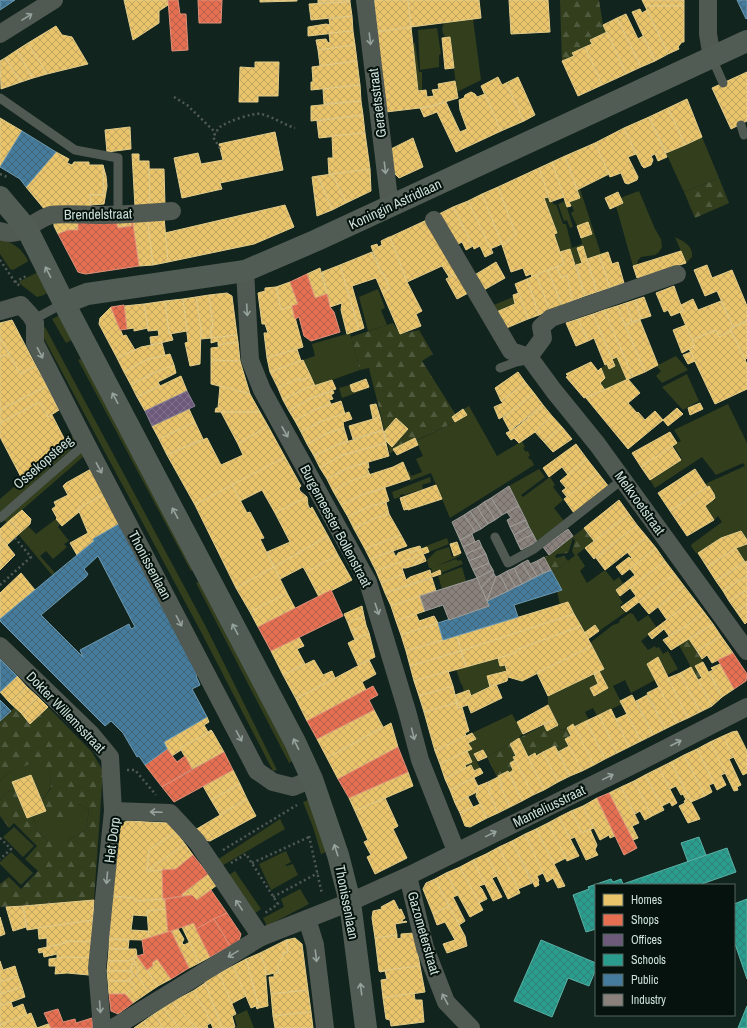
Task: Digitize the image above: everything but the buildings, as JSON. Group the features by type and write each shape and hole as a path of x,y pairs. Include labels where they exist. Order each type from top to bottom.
{"main road":[{"name":"Koningin Astridlaan","path":"64,303 87,294 245,271 390,207 747,41"},
{"name":"Thonissenlaan","path":"0,197 27,229 64,303 295,742 312,779 338,855 350,902 366,1028"}],"street":[{"path":"0,34 54,0"},
{"name":"Geraetsstraat","path":"365,0 390,207"},
{"path":"708,0 708,34 712,58"},
{"name":"Brendelstraat","path":"27,229 39,220 52,215 118,215 172,211"},
{"path":"434,220 511,351 530,358 543,338 541,327 551,318 677,274"},
{"path":"0,231 16,232 27,229"},
{"name":"Burgemeester Bollenstraat","path":"245,271 250,360 262,390 368,582 405,703 420,760 456,851"},
{"path":"0,311 26,310"},
{"name":"Thonissenlaan","path":"26,310 35,322 35,343 257,771 273,782 293,787"},
{"name":"Melkvoetstraat","path":"530,358 623,480 747,651"},
{"name":"Dokter Willemsstraat","path":"0,646 91,734 110,757 113,811"},
{"name":"Manteliusstraat","path":"350,902 408,876 747,707"},
{"path":"293,787 312,779"},
{"name":"Het Dorp","path":"102,1028 97,968 113,811 170,813"},
{"path":"170,813 196,842 261,937"},
{"name":"Gazometerstraat","path":"408,876 425,948 446,1002 471,1028"},
{"path":"113,1028 261,937 350,902"},
{"path":"307,919 315,945 325,1028"}],"lane":[{"path":"712,58 723,83"},
{"path":"0,98 75,150 118,158 118,215"},
{"path":"741,125 744,135"},
{"path":"26,310 40,316 64,303"},
{"path":"500,368 530,358"},
{"name":"Ossekopsteeg","path":"0,518 86,443"},
{"path":"495,537 508,563 534,549 623,480"}],"path":[{"path":"174,97 187,105 216,133"},
{"path":"220,148 213,137 220,127 228,122 258,113 275,119 284,125 295,128"},
{"path":"0,260 15,282"},
{"path":"0,585 31,557 15,538"},
{"path":"111,770 135,770 170,813"},
{"path":"293,787 300,811"},
{"path":"213,866 298,804"},
{"path":"307,830 318,872 325,911"},
{"path":"252,863 309,837"},
{"path":"0,838 11,849 0,859"},
{"path":"213,866 246,854 278,904 252,922"},
{"path":"273,897 318,872"}],"green space":[{"path":"560,0 599,0 603,25 607,32 590,40 592,44 573,53 574,56 562,61"},
{"path":"473,19 481,80 457,92 450,38 446,38 442,31 442,27 444,23"},
{"path":"437,28 441,54 439,55 439,67 420,70 418,30"},
{"path":"413,43 415,43 419,72 422,72 422,91 418,91"},
{"path":"702,137 719,178 684,192 666,153"},
{"path":"719,178 729,203 695,218 684,192"},
{"path":"580,189 601,254 587,259 583,247 577,248 582,263 576,265 570,249 560,252 544,198 549,197 554,205 556,204 563,224 566,224 572,248 582,244 581,238 592,234 588,222 577,226 571,213 574,211 572,206 569,206 569,202 580,198 577,190"},
{"path":"639,191 655,229 661,239 662,247 655,255 641,257 637,264 633,266 616,206 620,198"},
{"path":"565,201 573,227 570,228 567,220 564,221 558,204"},
{"path":"675,237 687,244 691,250 692,257 686,263"},
{"path":"0,238 16,246 26,256 28,261 13,270 10,269 0,254"},
{"path":"38,272 48,292 37,297 19,283 20,281"},
{"path":"378,289 385,308 381,310 387,325 368,331 359,297"},
{"path":"513,297 515,304 494,313 491,306"},
{"path":"60,315 72,340 66,343 52,319"},
{"path":"393,323 400,334 419,330 433,354 422,361 459,420 390,453 369,368 360,370 351,337"},
{"path":"45,327 206,627 277,770 273,771 200,630 39,329"},
{"path":"350,333 360,370 315,386 303,360 315,356 312,344"},
{"path":"676,356 688,370 662,383 656,376 661,371 656,366"},
{"path":"617,357 627,380 605,390 600,383 605,378 601,368 607,364 609,369 615,366 612,359"},
{"path":"83,358 195,568 191,571 78,360"},
{"path":"687,374 699,401 683,410 662,387"},
{"path":"350,385 352,391 354,392 369,388 342,398 339,388"},
{"path":"728,404 747,443 747,540 740,531 721,538 696,553 691,546 692,544 722,522 718,516 714,520 705,506 714,500 715,497 709,486 707,487 705,484 745,466 743,463 716,475 702,457 655,488 650,480 682,459 673,445 681,441 674,430"},
{"path":"469,406 497,456 522,441 525,447 523,448 526,452 528,451 530,456 528,457 534,465 450,518 431,473 410,481 407,472 409,471 411,476 422,472 416,459 423,456 416,441 459,420 455,414"},
{"path":"73,436 77,444 0,513 0,499"},
{"path":"81,450 84,456 7,523 3,519"},
{"path":"539,469 545,477 521,495 523,497 550,477 555,485 553,487 563,500 554,508 564,521 537,542 509,486"},
{"path":"430,477 431,482 422,485 423,489 400,495 400,497 394,499 392,492"},
{"path":"56,519 60,525 58,527 69,541 64,544 67,547 53,559 46,551 40,556 55,573 52,575 18,534 28,526 36,534"},
{"path":"584,528 594,541 575,556 572,551 575,540 573,538 568,553 557,554 555,556 556,558 564,556 568,561 552,573 544,557 549,555"},
{"path":"447,538 449,544 429,552 427,547 421,549 421,548"},
{"path":"747,544 747,561 745,562 736,548"},
{"path":"449,547 452,557 460,554 460,556 436,566 456,559 458,561 461,560 463,564 441,573 440,570 432,573 427,560 436,551"},
{"path":"577,554 585,566 580,571 587,583 605,570 614,581 619,577 623,584 616,590 623,603 620,605 626,612 599,631 595,626 584,633 568,602 560,605 557,591 561,590 552,573"},
{"path":"462,567 466,581 442,589 438,576"},
{"path":"201,580 294,760 289,763 196,583"},
{"path":"630,613 633,614 638,622 648,615 657,628 641,641 648,650 655,646 656,648 659,647 663,654 668,651 678,669 667,675 657,658 647,664 655,680 631,693 625,680 613,686 622,704 597,716 593,708 585,712 589,720 574,727 573,724 561,731 548,705 548,696 594,674 598,684 590,688 594,695 608,688 599,671 590,643 613,625 619,623 620,620"},
{"path":"689,639 703,662 696,666 702,678 698,680 679,645"},
{"path":"498,658 500,666 505,665 507,671 487,676 490,687 471,696 469,691 464,692 456,669"},
{"path":"15,707 30,724 48,707 92,752 103,771 94,900 0,907 0,884 9,877 21,889 38,871 25,859 37,846 14,823 9,828 0,816 0,800 7,792 15,789 27,818 33,816 38,832 48,841 67,841 86,830 89,810 79,804 66,819 57,820 50,818 42,801 51,788 50,773 34,762 8,773 0,781 0,721"},
{"path":"512,714 523,734 510,744 487,757 474,755 480,768 474,771 471,765 466,768 467,751 472,749 468,743 476,739 472,733"},
{"path":"544,725 547,731 558,725 561,731 567,728 571,736 569,746 558,752 555,746 536,756 534,753 528,757 519,738"},
{"path":"510,744 516,756 514,757 515,760 510,763 513,770 509,773 507,771 497,777 487,757"},
{"path":"34,761 50,773 51,787 42,801 31,775 13,782 15,789 7,792 0,800 0,781 8,773"},
{"path":"308,800 326,852 321,854 313,827 303,802"},
{"path":"79,804 89,810 86,830 67,841 48,841 38,832 33,816 46,811"},
{"path":"280,819 285,829 220,867 217,860"},
{"path":"14,827 34,846 23,857 3,837"},
{"path":"286,851 291,862 285,865 287,866 293,864 298,875 271,890 259,864"},
{"path":"11,852 33,873 21,885 0,864 0,862"},
{"path":"235,871 261,909 253,915 226,877"},
{"path":"300,889 309,904 267,926 263,918 284,907 281,899"},
{"path":"247,1010 254,1028 235,1028 237,1026 234,1016"}]}
